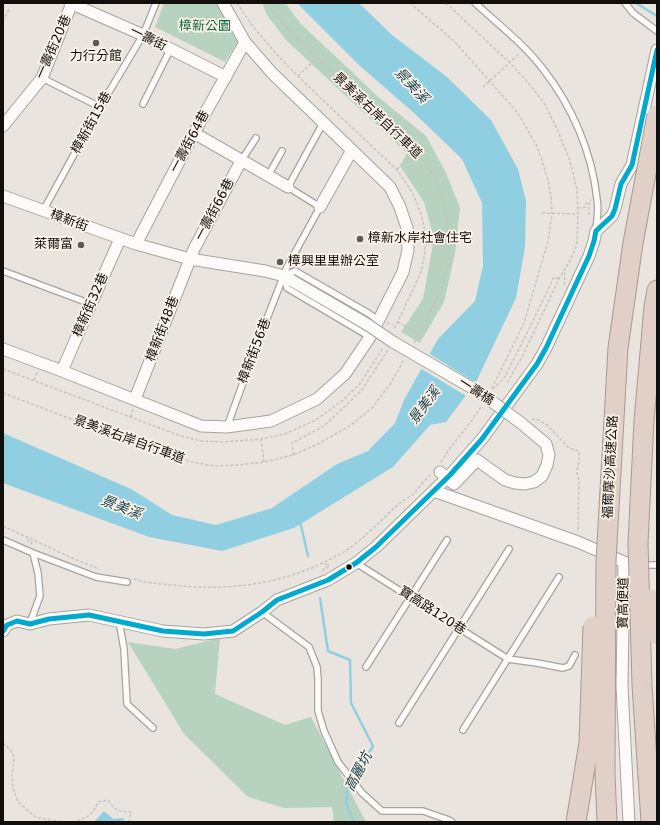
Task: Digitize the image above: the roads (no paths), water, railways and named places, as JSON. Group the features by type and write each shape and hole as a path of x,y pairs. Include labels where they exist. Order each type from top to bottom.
{"highway":[{"name":"福爾摩沙高速公路","path":"607,822 605,774 606,561 618,348 633,243 657,115"},
{"path":"651,822 642,685 638,543 644,421 654,307 657,290"},
{"path":"576,822 589,743 602,462 618,348"},
{"path":"638,543 647,580 654,626 657,635"}],"street":[{"name":"一壽街","path":"71,3 143,35 226,77"},
{"name":"一壽街20巷","path":"3,126 42,78 71,3"},
{"path":"3,349 200,426 227,426 271,421 317,399 345,374 403,272 408,250 407,228 400,207 390,187 272,73 246,42 223,3"},
{"name":"一壽街64巷","path":"136,244 194,133 246,42"},
{"path":"3,631 7,625 17,621 30,624 48,619 89,615 163,631 204,634 233,631 277,600 328,580 356,563 376,547 431,486 482,439 537,364 589,256 596,230 612,216 616,209 621,184 632,165 657,50"},
{"path":"194,133 288,187"},
{"path":"320,207 352,150"},
{"path":"632,165 657,158"},
{"name":"一壽街66巷","path":"190,259 241,161"},
{"name":"樟新街","path":"3,196 120,239 190,259"},
{"name":"樟新街32巷","path":"62,371 120,239"},
{"path":"190,259 265,271 284,276"},
{"name":"樟新街48巷","path":"135,400 190,259"},
{"name":"一壽橋","path":"284,276 372,327 389,343 479,392 546,444 549,456 542,476 534,482 525,484 505,480 477,460 454,484 444,475"},
{"name":"寶高便道","path":"431,486 578,542 624,562 622,686 629,822"}],"lane":[{"name":"樟新街15巷","path":"43,211 100,107 143,35 156,3"},
{"path":"475,3 522,46 542,68 561,95 577,125 592,166 598,200 596,230"},
{"path":"625,3 633,13 657,31"},
{"path":"143,104 170,50"},
{"path":"42,78 100,107"},
{"path":"320,207 288,187 323,123"},
{"path":"241,161 256,138"},
{"path":"268,176 282,151"},
{"name":"樟新街56巷","path":"227,426 287,267 320,207"},
{"path":"3,271 91,304"},
{"path":"3,540 96,577 129,580"},
{"path":"366,667 447,540"},
{"path":"399,723 509,549"},
{"path":"30,624 40,596 38,573 33,553"},
{"path":"624,562 657,566"},
{"name":"寶高路120巷","path":"356,563 508,659"},
{"path":"463,730 559,577"},
{"path":"262,612 308,647 317,667 318,711 324,731 338,762 362,793 382,812 423,811 452,822"},
{"path":"119,621 124,648 127,704 153,728"},
{"path":"508,659 562,668 569,666 575,655"}],"water":[{"name":"景美溪","path":"297,3 359,3 392,35 447,77 491,120 518,169 526,201 525,247 516,298 476,382 446,422 430,425 393,467 294,528 222,551 149,537 3,483 3,433 131,489 172,515 216,525 272,508 337,464 368,451 395,423 404,400 438,339 475,301 483,266 482,203 462,159 414,113 359,65"},
{"path":"104,811 113,819 124,818 123,822 94,822"}],"waterway":[{"path":"636,3 657,16"},
{"name":"高麗坑","path":"300,521 308,556"},
{"name":"高麗坑","path":"320,598 328,651 350,660 351,703 373,746 348,788 346,803 354,822"}],"place":[{"name":"力行分館","path":"96,43"},
{"name":"樟新水岸社會住宅","path":"360,239"},
{"name":"萊爾富","path":"81,245"},
{"name":"樟興里里辦公室","path":"280,262"}],"park label":[{"name":"樟新公園","path":"205,27"}]}
